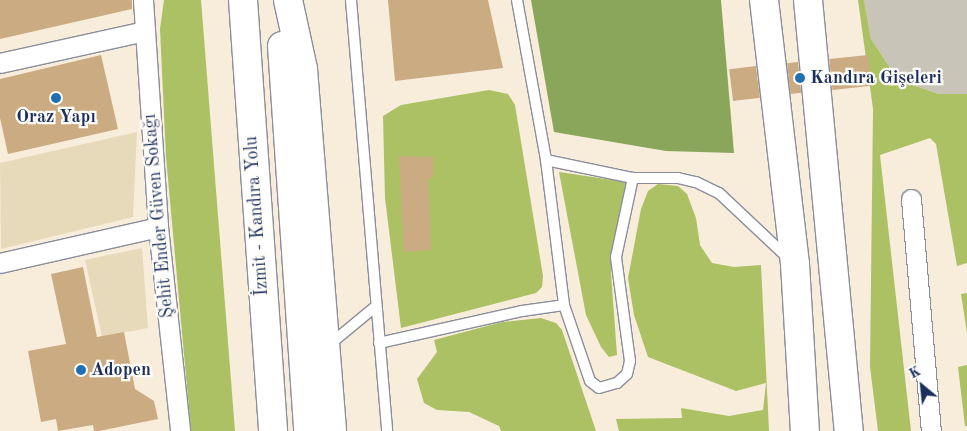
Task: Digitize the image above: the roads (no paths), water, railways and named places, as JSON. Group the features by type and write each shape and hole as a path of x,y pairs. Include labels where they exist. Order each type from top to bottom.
{"highway":[{"name":"İzmit - Kandıra Yolu","path":"243,0 263,318 273,431"},
{"name":"İzmit - Kandıra Yolu","path":"279,0 308,431"},
{"path":"288,0 303,69 323,350 332,431"},
{"path":"764,0 795,264 802,423"},
{"path":"808,0 849,431"},
{"path":"255,431 263,318"}],"street":[{"name":"Şehit Ender Güven Sokağı","path":"143,0 158,227 180,431"},
{"path":"0,63 144,30"},
{"path":"911,199 931,431"},
{"path":"0,263 158,227"}],"lane":[{"path":"351,0 375,307 387,431"},
{"path":"517,0 546,160 564,305 590,381 599,388 617,384 627,374 630,361 616,257 633,178"},
{"path":"546,160 633,178 678,178 696,182 719,193 795,264"},
{"path":"379,343 522,311 564,305"},
{"path":"323,350 375,307"}],"place":[{"name":"Kandıra Gişeleri","path":"800,78"},
{"name":"Oraz Yapı","path":"56,98"},
{"name":"Adopen","path":"81,370"}]}
